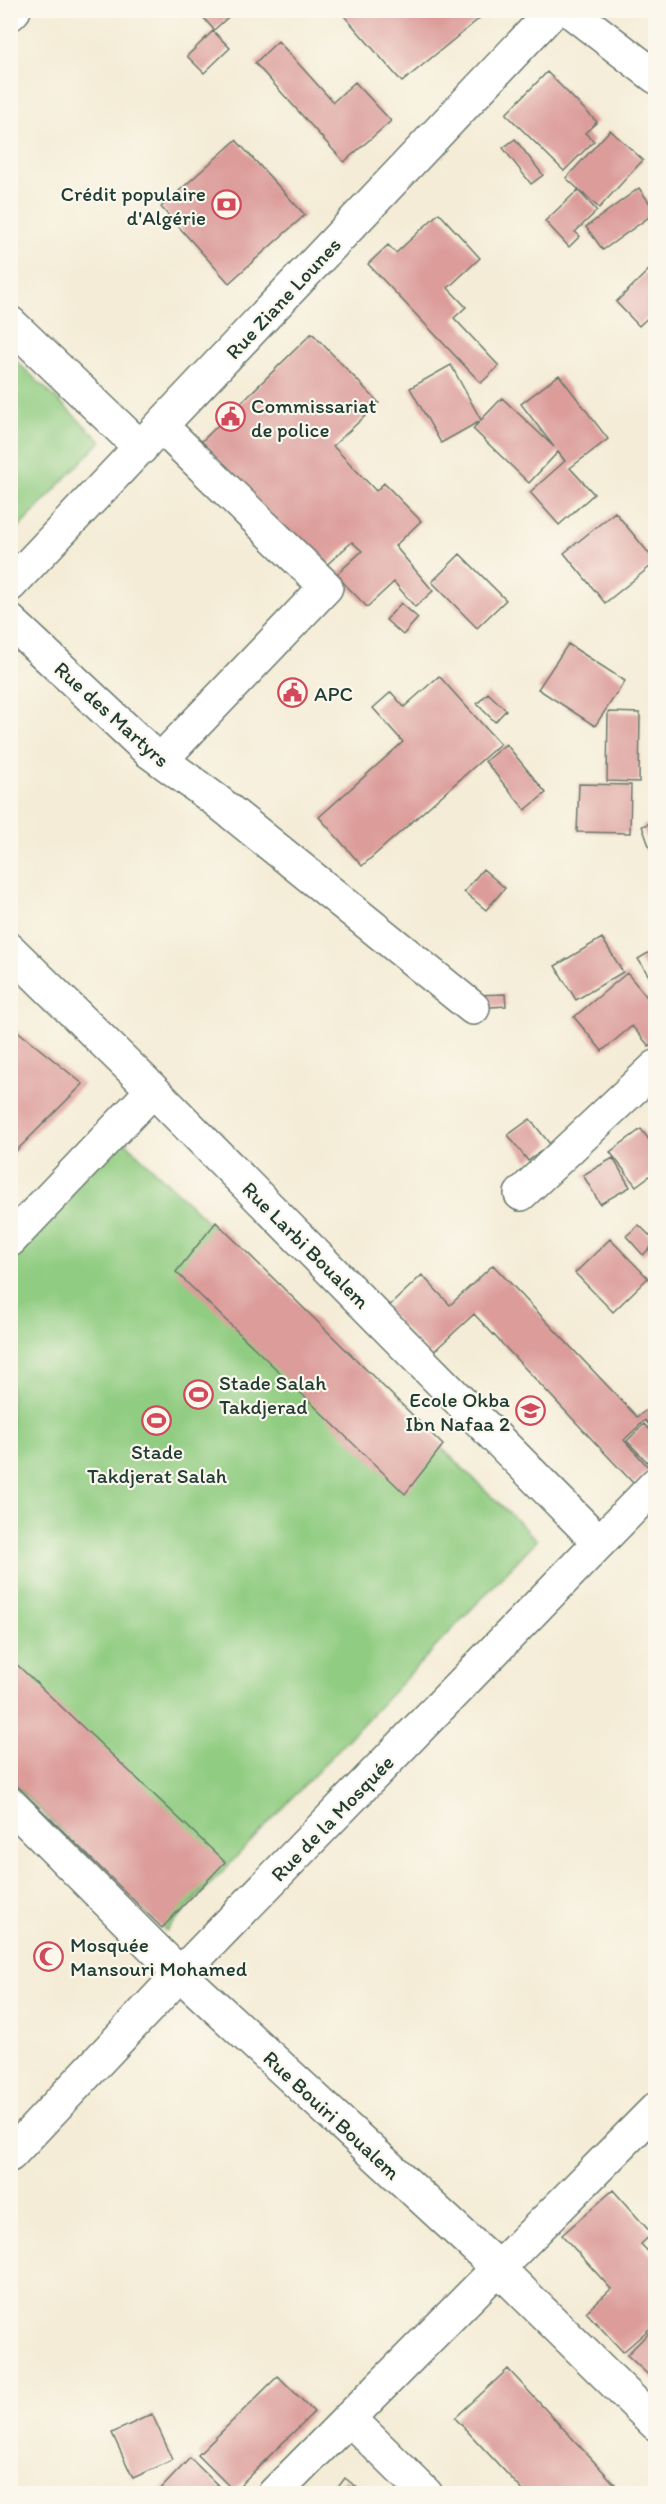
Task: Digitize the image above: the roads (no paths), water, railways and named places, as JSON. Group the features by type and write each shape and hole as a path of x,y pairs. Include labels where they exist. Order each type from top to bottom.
{"street":[{"path":"10,14 14,10"},
{"name":"Rue Ziane Lounes","path":"10,585 554,10"},
{"path":"568,10 656,77"},
{"path":"10,323 151,437 326,587 161,760"},
{"name":"Rue des Martyrs","path":"10,621 161,760 217,801 473,1008"},
{"name":"Rue Larbi Boualem","path":"10,950 153,1090 599,1542"},
{"path":"521,1194 656,1067"},
{"path":"10,1240 153,1090"},
{"name":"Rue de la Mosquée","path":"10,2155 180,1974 656,1484"},
{"name":"Rue Bouiri Boualem","path":"10,1804 180,1974 498,2268 656,2424"},
{"path":"274,2493 656,2109"},
{"path":"349,2418 426,2493"}],"place":[{"name":"Crédit populaire d'Algérie","path":"227,205"},
{"name":"Commissariat de police","path":"230,417"},
{"name":"APC","path":"293,693"},
{"name":"Stade Salah Takdjerad","path":"198,1394"},
{"name":"Ecole Okba Ibn Nafaa 2","path":"531,1411"},
{"name":"Stade Takdjerat Salah","path":"157,1420"},
{"name":"Mosquée Mansouri Mohamed","path":"49,1956"}]}
